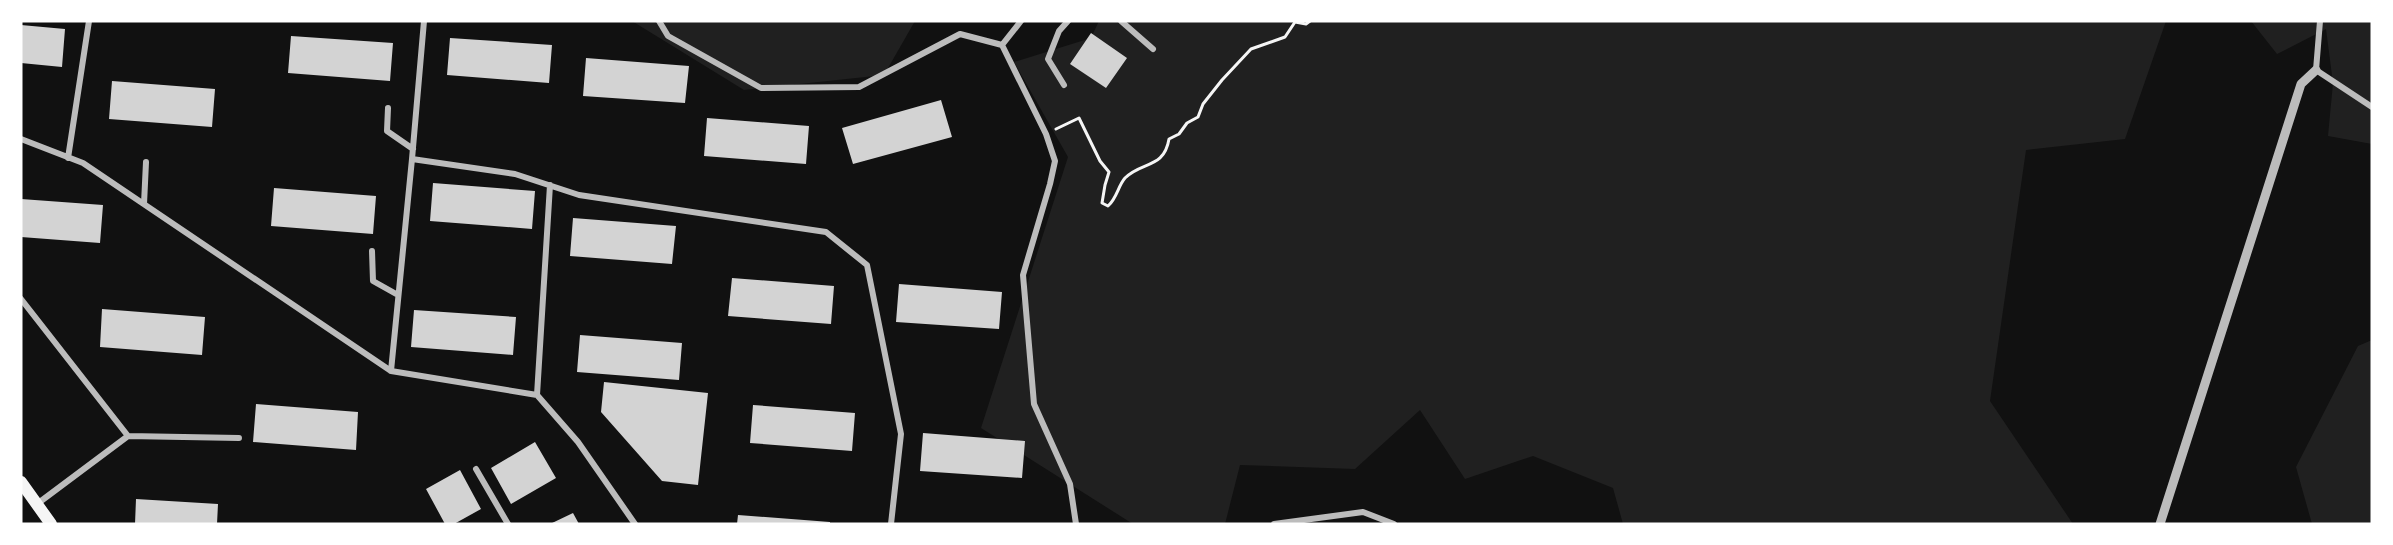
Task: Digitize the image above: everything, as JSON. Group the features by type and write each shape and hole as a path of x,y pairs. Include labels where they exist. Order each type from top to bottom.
{"main road":[{"path":"21,482 51,524"}],"street":[{"path":"68,158 89,21"},
{"path":"391,371 424,21"},
{"path":"660,21 668,36 761,88 859,87 960,34 1002,45 1046,134 1055,161 1023,275 1034,404 1070,484 1076,524"},
{"path":"1002,45 1021,21"},
{"path":"1064,85 1048,59 1059,31 1068,21"},
{"path":"1121,21 1153,49"},
{"path":"2160,524 2301,84 2316,70 2320,21"},
{"path":"2316,70 2372,107"},
{"path":"388,108 387,131 413,149"},
{"path":"21,139 83,163 391,371 537,395 578,442 635,524"},
{"path":"412,159 515,174 579,195 826,232 867,265 901,434 891,524"},
{"path":"144,204 146,162"},
{"path":"537,395 550,186"},
{"path":"372,251 373,281 399,295"},
{"path":"21,299 129,436"},
{"path":"37,504 129,436 239,438"},
{"path":"476,470 508,524"},
{"path":"1274,524 1363,512 1394,524"}],"path":[{"path":"1046,134 1079,118 1100,161 1109,172 1104,184 1102,203 1108,206 1115,200 1125,178 1157,162 1168,149 1169,139 1179,134 1187,123 1198,117 1203,104 1251,49 1285,37 1294,22 1306,24 1310,21"}],"shaded area":[{"path":"632,21 915,21 884,75 744,90"},
{"path":"1099,21 2166,21 2125,139 2026,150 1990,401 2073,524 1623,524 1613,488 1533,456 1465,479 1420,410 1355,469 1240,465 1225,524 1133,524 981,428 1068,157 1014,62 1091,38"},
{"path":"2251,21 2372,21 2372,144 2328,136 2333,83 2326,29 2277,54"},
{"path":"2372,340 2372,524 2312,524 2296,467 2358,346"}],"building":[{"path":"21,25 65,29 62,67 21,63"},
{"path":"1091,33 1127,58 1106,88 1070,64"},
{"path":"291,36 393,43 390,81 288,73"},
{"path":"450,38 552,45 549,83 447,75"},
{"path":"586,58 689,66 685,103 583,96"},
{"path":"112,81 215,89 212,127 109,119"},
{"path":"941,100 952,137 853,164 842,128"},
{"path":"707,118 809,126 806,164 704,156"},
{"path":"433,183 535,191 532,229 430,221"},
{"path":"274,188 376,196 373,234 271,226"},
{"path":"21,199 103,205 100,243 21,237"},
{"path":"573,218 676,226 672,264 570,256"},
{"path":"732,278 834,286 831,324 728,316"},
{"path":"899,284 1002,292 999,329 896,322"},
{"path":"102,309 205,317 202,355 100,347"},
{"path":"414,310 516,317 513,355 411,347"},
{"path":"580,335 682,343 679,380 577,372"},
{"path":"604,382 708,393 698,485 662,481 601,412"},
{"path":"256,404 358,412 356,450 253,442"},
{"path":"753,405 855,413 852,451 750,443"},
{"path":"923,433 1025,441 1022,478 920,471"},
{"path":"535,442 556,478 511,504 491,468"},
{"path":"460,470 481,509 454,524 445,524 426,489"},
{"path":"136,499 218,504 217,524 135,524"},
{"path":"573,513 579,524 550,524"},
{"path":"738,515 830,522 830,524 737,524"}]}
